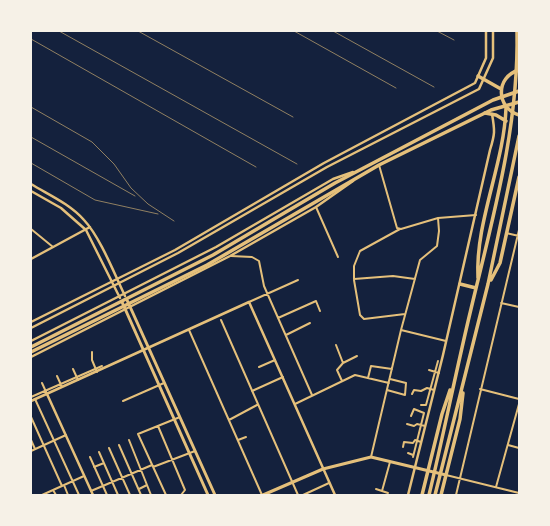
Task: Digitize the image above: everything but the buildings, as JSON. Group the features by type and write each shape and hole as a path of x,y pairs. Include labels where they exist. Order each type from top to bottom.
{"highway":[{"path":"428,495 448,416 454,382 499,194 512,121 518,60 517,31"},
{"path":"478,281 477,259 506,121 506,106 501,96 501,89 508,76 519,70"},
{"path":"478,76 501,89"},
{"path":"31,347 213,255 501,96 519,91"},
{"path":"31,352 129,306 207,264 362,172 485,113 519,102"},
{"path":"506,106 519,115"},
{"path":"485,113 492,113 506,121"},
{"path":"435,495 488,284 519,136"},
{"path":"488,284 500,263 519,177"},
{"path":"460,284 476,288"},
{"path":"422,495 442,414 454,382"},
{"path":"441,495 460,419 464,384"}],"main road":[{"path":"126,300 215,495"},
{"path":"122,302 208,495"},
{"path":"262,495 323,469 371,457 446,475"}],"street":[{"path":"31,322 175,250 324,163 475,83 486,58 486,31"},
{"path":"31,328 178,253 328,167 479,89 493,58 493,31"},
{"path":"408,495 439,373 495,132 492,113"},
{"path":"379,165 396,226 401,229"},
{"path":"129,306 230,256 316,207 338,194 362,172"},
{"path":"31,341 230,240 333,179 362,172"},
{"path":"31,184 66,204 90,228 119,283 126,300"},
{"path":"31,191 67,212 86,230 122,302"},
{"path":"316,207 338,257"},
{"path":"406,314 364,319 360,315 354,280 354,266 360,250 401,229 438,218 476,215"},
{"path":"371,457 401,330 420,260 437,246 439,231 438,218"},
{"path":"31,259 90,228"},
{"path":"31,229 54,248"},
{"path":"456,495 519,230"},
{"path":"506,233 518,236"},
{"path":"230,256 256,258 261,266 262,280 267,294 312,395"},
{"path":"354,280 393,276 415,279"},
{"path":"46,392 62,387 96,370 149,348 298,280"},
{"path":"278,318 316,301 320,311"},
{"path":"249,302 335,495"},
{"path":"501,303 519,307"},
{"path":"60,308 62,312"},
{"path":"31,357 124,308"},
{"path":"221,320 298,495"},
{"path":"286,336 310,323"},
{"path":"188,329 262,495"},
{"path":"401,330 446,341"},
{"path":"336,345 342,363"},
{"path":"92,352 92,360 96,370"},
{"path":"342,381 338,370 342,363 357,356"},
{"path":"259,367 275,360"},
{"path":"421,405 426,404 438,361"},
{"path":"96,370 102,366"},
{"path":"368,378 370,367 392,369"},
{"path":"73,369 77,379"},
{"path":"429,370 439,373"},
{"path":"57,376 62,387"},
{"path":"295,404 355,376 389,383"},
{"path":"252,391 283,377"},
{"path":"77,379 60,383 32,399 54,440 79,495"},
{"path":"387,390 405,394 406,383 390,379"},
{"path":"42,383 93,495"},
{"path":"123,401 165,383"},
{"path":"412,394 414,390 421,391 427,388 434,390"},
{"path":"480,389 519,399"},
{"path":"496,487 519,404"},
{"path":"229,420 258,405"},
{"path":"408,453 413,456 420,424 424,414 423,411 413,410 411,416"},
{"path":"166,495 138,434 180,417"},
{"path":"31,418 68,495"},
{"path":"407,424 414,426 420,424 425,426"},
{"path":"158,426 185,490 181,495"},
{"path":"31,450 66,435"},
{"path":"238,440 246,437"},
{"path":"31,440 35,449"},
{"path":"129,440 151,495"},
{"path":"403,447 404,442 421,442"},
{"path":"119,445 141,495"},
{"path":"508,445 519,448"},
{"path":"108,448 130,495"},
{"path":"91,491 142,470 195,451"},
{"path":"99,452 118,495"},
{"path":"90,457 107,495"},
{"path":"382,491 390,462"},
{"path":"94,467 104,463"},
{"path":"446,475 519,493"},
{"path":"42,495 84,476"},
{"path":"303,495 329,483"},
{"path":"139,489 147,485"},
{"path":"376,489 388,493"},
{"path":"53,490 56,495"}],"railway":[{"path":"59,31 297,164"},
{"path":"138,31 293,117"},
{"path":"294,31 396,88"},
{"path":"333,31 434,87"},
{"path":"437,31 454,40"},
{"path":"31,39 256,167"},
{"path":"31,107 92,142 114,164 131,188 148,204 174,221"},
{"path":"31,137 135,196"},
{"path":"31,163 95,200 158,214"}]}
